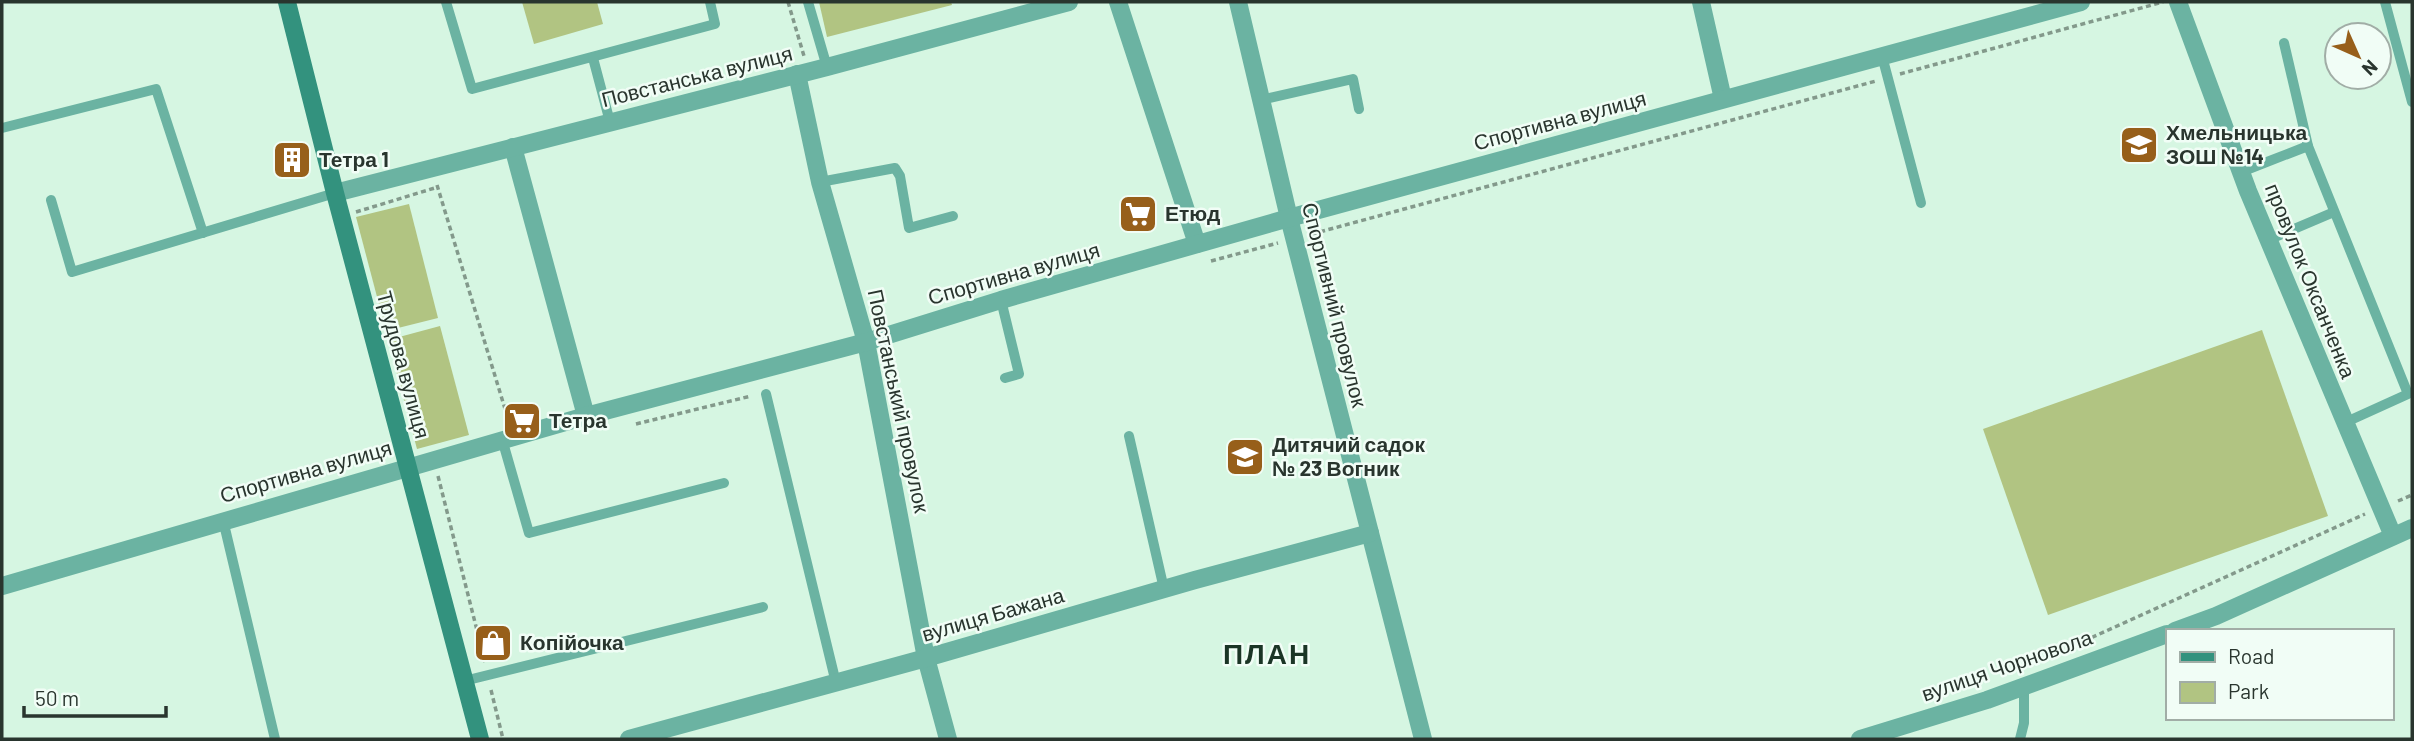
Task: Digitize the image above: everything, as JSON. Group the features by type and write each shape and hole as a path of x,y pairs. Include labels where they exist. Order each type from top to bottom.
{"main road":[{"name":"Трудова вулиця","path":"287,2 480,739"}],"street":[{"name":"Повстанська вулиця","path":"335,193 1069,2"},
{"path":"1118,2 1197,244"},
{"name":"Спортивний провулок","path":"1238,2 1289,218 1423,739"},
{"path":"1702,2 1723,99"},
{"name":"Спортивна вулиця","path":"2,586 407,466 507,433 586,416 866,342 1001,300 1289,218 2081,2"},
{"name":"провулок Оксанченка","path":"2179,2 2241,172 2393,536"},
{"name":"Повстанський провулок","path":"803,73 820,182 866,342 926,658 947,739"},
{"path":"513,148 586,416"},
{"path":"2180,629 2216,616 2412,528"},
{"name":"вулиця Бажана","path":"629,739 1370,533"},
{"name":"вулиця Чорновола","path":"1860,739 2024,686 2166,634"}],"lane":[{"path":"446,2 472,89 715,24 710,2"},
{"path":"808,2 827,67"},
{"path":"2385,2 2412,102"},
{"path":"2284,43 2308,146 2408,394 2344,423"},
{"path":"1882,56 1921,203"},
{"path":"593,58 610,122"},
{"path":"1261,100 1353,79 1359,110"},
{"path":"2,128 156,89 203,233"},
{"path":"2241,172 2308,146"},
{"path":"820,182 895,168 900,176 909,228 953,216"},
{"path":"51,200 72,272 335,193"},
{"path":"2269,240 2334,212"},
{"path":"1001,300 1019,374 1005,378"},
{"path":"765,394 836,683"},
{"path":"507,433 529,533 724,483"},
{"path":"1129,436 1164,589"},
{"path":"223,520 275,739"},
{"path":"464,681 763,607"},
{"path":"2020,739 2024,723 2024,686"}],"path":[{"path":"788,2 803,73"},
{"path":"1305,236 2165,2"},
{"path":"432,168 507,433"},
{"path":"355,213 438,187"},
{"path":"437,474 503,739"},
{"path":"2084,641 2376,509"}],"green space":[{"path":"522,2 597,2 603,24 534,44"},
{"path":"819,2 951,2 952,5 827,37"},
{"path":"409,204 438,318 386,331 356,217"},
{"path":"440,326 469,435 417,449 388,340"},
{"path":"2262,330 2328,516 2048,615 1983,429"}],"place":[{"name":"Хмельницька ЗОШ №14","path":"2139,145"},
{"name":"Тетра 1","path":"292,160"},
{"name":"Етюд","path":"1138,214"},
{"name":"Тетра","path":"522,421"},
{"name":"Дитячий садок № 23 Вогник","path":"1245,457"},
{"name":"Копійочка","path":"493,643"}],"district":[{"name":"ПЛАН","path":"1267,654"}]}
